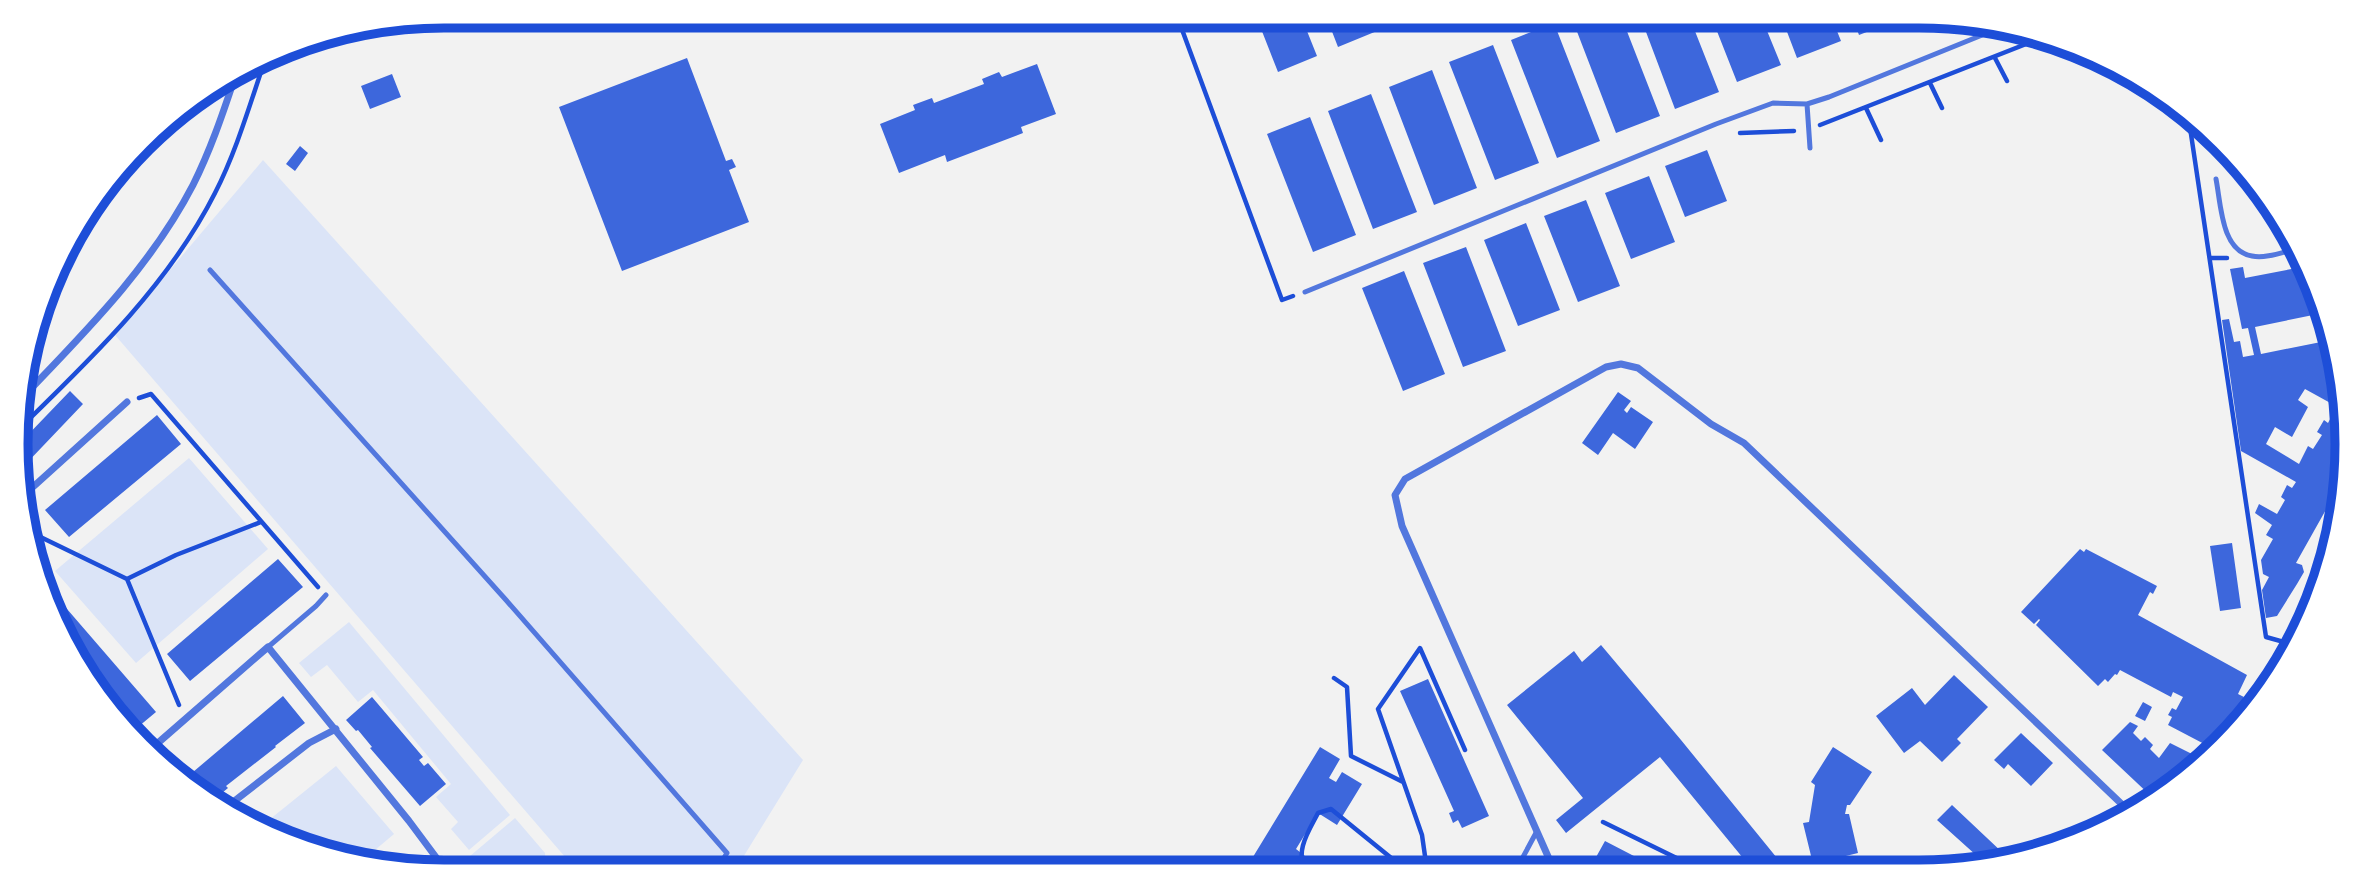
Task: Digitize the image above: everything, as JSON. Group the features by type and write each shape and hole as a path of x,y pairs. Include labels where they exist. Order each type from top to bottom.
{"street":[{"path":"32,387 102,315 164,234 193,184 216,132 232,87"},
{"path":"1550,860 1402,526 1395,495 1405,479 1606,367 1621,364 1638,369 1711,425 1744,443 2124,806"},
{"path":"31,489 127,402"},
{"path":"156,744 268,647 437,860"},
{"path":"233,802 309,743 336,729"}],"lane":[{"path":"1305,292 1716,124 1773,103 1807,104 1985,34"},
{"path":"1807,104 1810,148"},
{"path":"2216,179 2227,235 2238,250 2258,257 2287,251"},
{"path":"210,270 506,600 727,853 723,860"},
{"path":"268,647 326,595"},
{"path":"1521,860 1537,831"}],"path":[{"path":"1181,28 1282,300 1305,292"},
{"path":"1716,124 1720,135 1808,128 2030,43"},
{"path":"1995,58 2007,81"},
{"path":"1930,83 1942,108"},
{"path":"1866,107 1881,140"},
{"path":"2190,129 2266,637 2284,642"},
{"path":"151,394 326,595"},
{"path":"127,579 176,555 261,522"},
{"path":"38,536 127,579 185,719"},
{"path":"1426,860 1422,835 1378,709 1420,648 1465,750"},
{"path":"1334,678 1347,687 1351,756 1404,782"},
{"path":"1303,860 1302,847 1318,813 1331,809 1394,860"},
{"path":"1603,822 1681,860"}],"shaded area":[{"path":"263,160 803,760 741,860 568,860 115,335"},
{"path":"189,458 268,549 136,663 55,571"},
{"path":"349,622 510,815 469,850 451,829 458,822 436,797 451,784 373,690 358,702 327,665 311,677 299,663"},
{"path":"336,766 394,834 371,853 310,838 268,821"},
{"path":"515,818 545,853 545,860 465,860"}],"building":[{"path":"1261,28 1306,28 1317,56 1278,72"},
{"path":"1331,28 1376,28 1377,31 1338,47"},
{"path":"1541,28 1556,28 1600,141 1557,158 1511,40"},
{"path":"1576,28 1626,28 1660,116 1616,133"},
{"path":"1645,28 1694,28 1719,92 1675,109"},
{"path":"1716,28 1766,28 1781,65 1737,82"},
{"path":"1786,28 1836,28 1841,41 1797,58"},
{"path":"1856,28 1877,28 1859,35"},
{"path":"1493,45 1539,163 1495,180 1449,62"},
{"path":"687,58 726,161 732,159 736,167 729,170 749,222 622,271 559,107"},
{"path":"1037,64 1056,114 1021,127 1023,133 947,162 945,155 899,173 880,124 915,110 913,105 932,98 934,103 984,84 982,79 999,72 1002,77"},
{"path":"1432,70 1477,188 1434,205 1389,87"},
{"path":"392,74 401,97 370,109 361,86"},
{"path":"1371,94 1417,212 1373,229 1328,111"},
{"path":"1310,117 1356,235 1313,252 1267,134"},
{"path":"300,146 308,153 295,171 286,164"},
{"path":"1707,150 1727,201 1685,217 1665,166"},
{"path":"1649,176 1675,242 1631,259 1605,193"},
{"path":"1586,200 1620,286 1578,302 1544,216"},
{"path":"1526,223 1560,310 1518,326 1484,240"},
{"path":"1466,247 1506,351 1463,367 1423,263"},
{"path":"2243,267 2245,278 2296,268 2314,315 2255,327 2261,354 2322,343 2333,404 2305,389 2298,400 2308,407 2292,437 2275,427 2266,444 2299,464 2308,446 2313,449 2322,435 2317,432 2324,420 2328,423 2334,412 2334,417 2334,471 2330,502 2296,563 2302,565 2304,572 2277,616 2266,618 2262,590 2269,577 2263,574 2261,560 2273,539 2266,535 2272,525 2255,513 2259,504 2277,514 2285,500 2281,497 2287,485 2292,488 2296,482 2241,451 2222,320 2229,319 2234,342 2240,341 2243,357 2254,355 2248,328 2242,329 2230,269"},
{"path":"1404,271 1445,374 1403,391 1362,288"},
{"path":"70,391 83,404 29,461 28,434"},
{"path":"1618,392 1631,401 1624,410 1627,413 1631,407 1653,422 1635,449 1613,433 1598,455 1582,443"},
{"path":"157,415 181,444 69,537 45,510"},
{"path":"2232,543 2241,608 2220,611 2210,546"},
{"path":"2080,549 2084,552 2086,549 2157,586 2153,594 2150,592 2138,615 2247,675 2238,694 2244,697 2235,714 2206,745 2168,725 2172,717 2168,715 2172,708 2176,710 2183,697 2173,692 2171,697 2120,670 2108,682 2105,679 2098,686 2036,625 2039,619 2034,624 2021,612"},
{"path":"278,559 303,587 190,681 167,654"},
{"path":"58,599 156,712 139,726 131,718 98,675 71,628"},
{"path":"1601,645 1779,860 1745,860 1660,757 1566,833 1556,820 1583,798 1507,705 1574,651 1582,662"},
{"path":"1954,675 1988,707 1957,739 1961,743 1942,762 1920,741 1904,753 1876,716 1912,688 1925,705"},
{"path":"1428,679 1489,816 1462,828 1458,820 1453,823 1449,813 1454,811 1400,691"},
{"path":"283,696 305,723 226,786 228,788 220,794 193,772"},
{"path":"372,697 423,757 419,760 424,766 428,763 446,784 420,806 358,730 346,720"},
{"path":"2143,702 2152,707 2145,721 2135,716"},
{"path":"2130,722 2138,726 2133,733 2141,741 2145,737 2153,745 2150,749 2159,758 2170,743 2195,755 2147,792 2102,750"},
{"path":"2021,733 2053,763 2031,786 2008,764 2004,769 1994,760"},
{"path":"1320,747 1340,759 1329,778 1336,782 1342,772 1362,784 1337,825 1318,813 1296,849 1310,860 1251,860"},
{"path":"1833,747 1872,772 1850,805 1847,805 1845,814 1849,814 1858,853 1829,860 1812,860 1803,823 1809,822 1815,785 1811,782"},
{"path":"1952,805 2002,852 1976,855 1937,820"},
{"path":"1605,841 1642,860 1594,860"}]}
